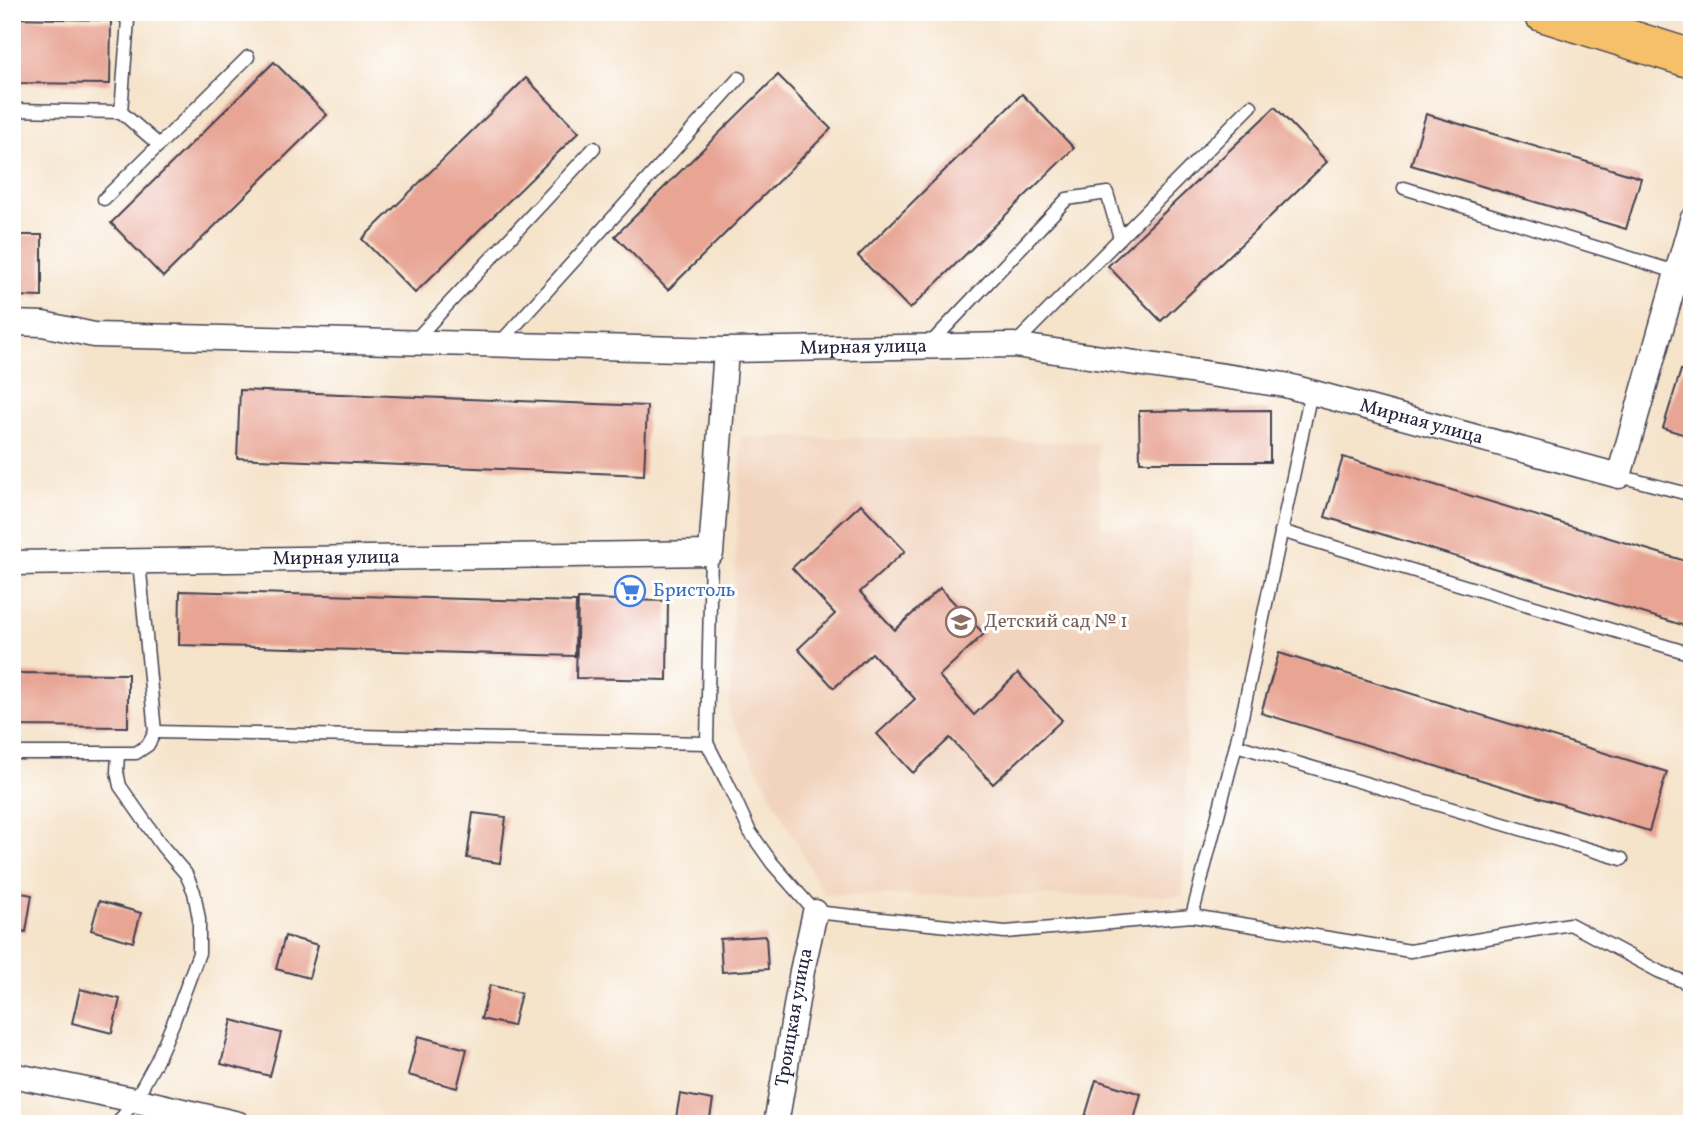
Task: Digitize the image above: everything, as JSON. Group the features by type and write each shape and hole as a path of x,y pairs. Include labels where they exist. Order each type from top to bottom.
{"highway":[{"path":"1542,12 1692,59"}],"street":[{"path":"1619,476 1684,275 1692,220"},
{"name":"Мирная улица","path":"12,323 43,324 94,335 497,345 726,350 1014,345 1285,385 1619,476"},
{"path":"711,552 726,350"},
{"name":"Мирная улица","path":"12,563 711,552"},
{"name":"Троицкая улица","path":"776,1124 802,971 815,912"},
{"path":"12,1075 238,1124"}],"lane":[{"path":"118,12 128,20 121,112"},
{"path":"104,199 248,57"},
{"path":"497,345 739,78"},
{"path":"1014,345 1251,106"},
{"path":"12,110 121,112 159,145"},
{"path":"413,343 594,148"},
{"path":"1404,188 1684,275"},
{"path":"928,346 1067,199 1107,193 1120,237"},
{"path":"1192,916 1236,745 1311,392"},
{"path":"1619,476 1692,495"},
{"path":"1281,531 1692,654"},
{"path":"711,552 707,743 750,832 772,863 815,912 1004,932 1192,916 1410,951 1570,924 1658,971 1692,985"},
{"path":"12,753 136,753 148,745 155,732 139,561"},
{"path":"155,732 707,743"},
{"path":"1236,745 1622,859"},
{"path":"117,1124 135,1100 157,1060 199,953 199,919 194,891 186,874 162,846 120,786 117,772 118,754"}],"shaded area":[{"name":"Детский сад № 1","path":"741,436 1098,443 1101,528 1192,528 1183,896 824,895 729,715"}],"building":[{"path":"12,18 111,20 110,84 12,83"},
{"path":"274,62 327,115 163,277 111,223"},
{"path":"778,75 831,129 668,290 615,236"},
{"path":"526,78 579,132 415,293 362,239"},
{"path":"1022,94 1074,148 910,309 858,256"},
{"path":"1275,107 1327,162 1161,321 1108,266"},
{"path":"1426,114 1641,178 1626,229 1411,165"},
{"path":"12,235 42,235 42,297 12,296"},
{"path":"12,334 19,334 18,361 12,361"},
{"path":"1681,370 1692,373 1692,437 1663,428"},
{"path":"240,390 647,406 644,475 237,458"},
{"path":"1270,410 1270,462 1140,462 1139,411"},
{"path":"1343,457 1692,563 1692,628 1325,517"},
{"path":"861,504 905,551 860,592 895,630 940,588 984,634 939,676 974,715 1018,673 1062,720 993,784 950,738 913,773 877,734 915,699 872,653 834,688 798,649 835,614 792,568"},
{"path":"180,591 576,602 575,656 179,645"},
{"path":"578,599 668,601 667,680 576,678"},
{"path":"1279,653 1667,772 1649,831 1261,713"},
{"path":"12,673 128,674 128,727 12,726"},
{"path":"473,813 506,817 500,863 467,858"},
{"path":"12,891 32,895 26,932 12,929"},
{"path":"99,901 141,913 133,942 91,930"},
{"path":"285,936 318,945 309,978 276,969"},
{"path":"766,936 768,969 722,972 720,939"},
{"path":"490,985 521,993 513,1026 481,1019"},
{"path":"80,989 120,999 112,1033 72,1023"},
{"path":"232,1020 281,1033 270,1076 221,1064"},
{"path":"418,1036 467,1049 457,1088 408,1075"},
{"path":"1096,1080 1141,1094 1133,1124 1096,1124 1084,1120"},
{"path":"680,1094 713,1100 709,1124 675,1124"}],"place":[{"name":"Бристоль","path":"630,591"},
{"name":"Детский сад № 1","path":"961,622"}]}
